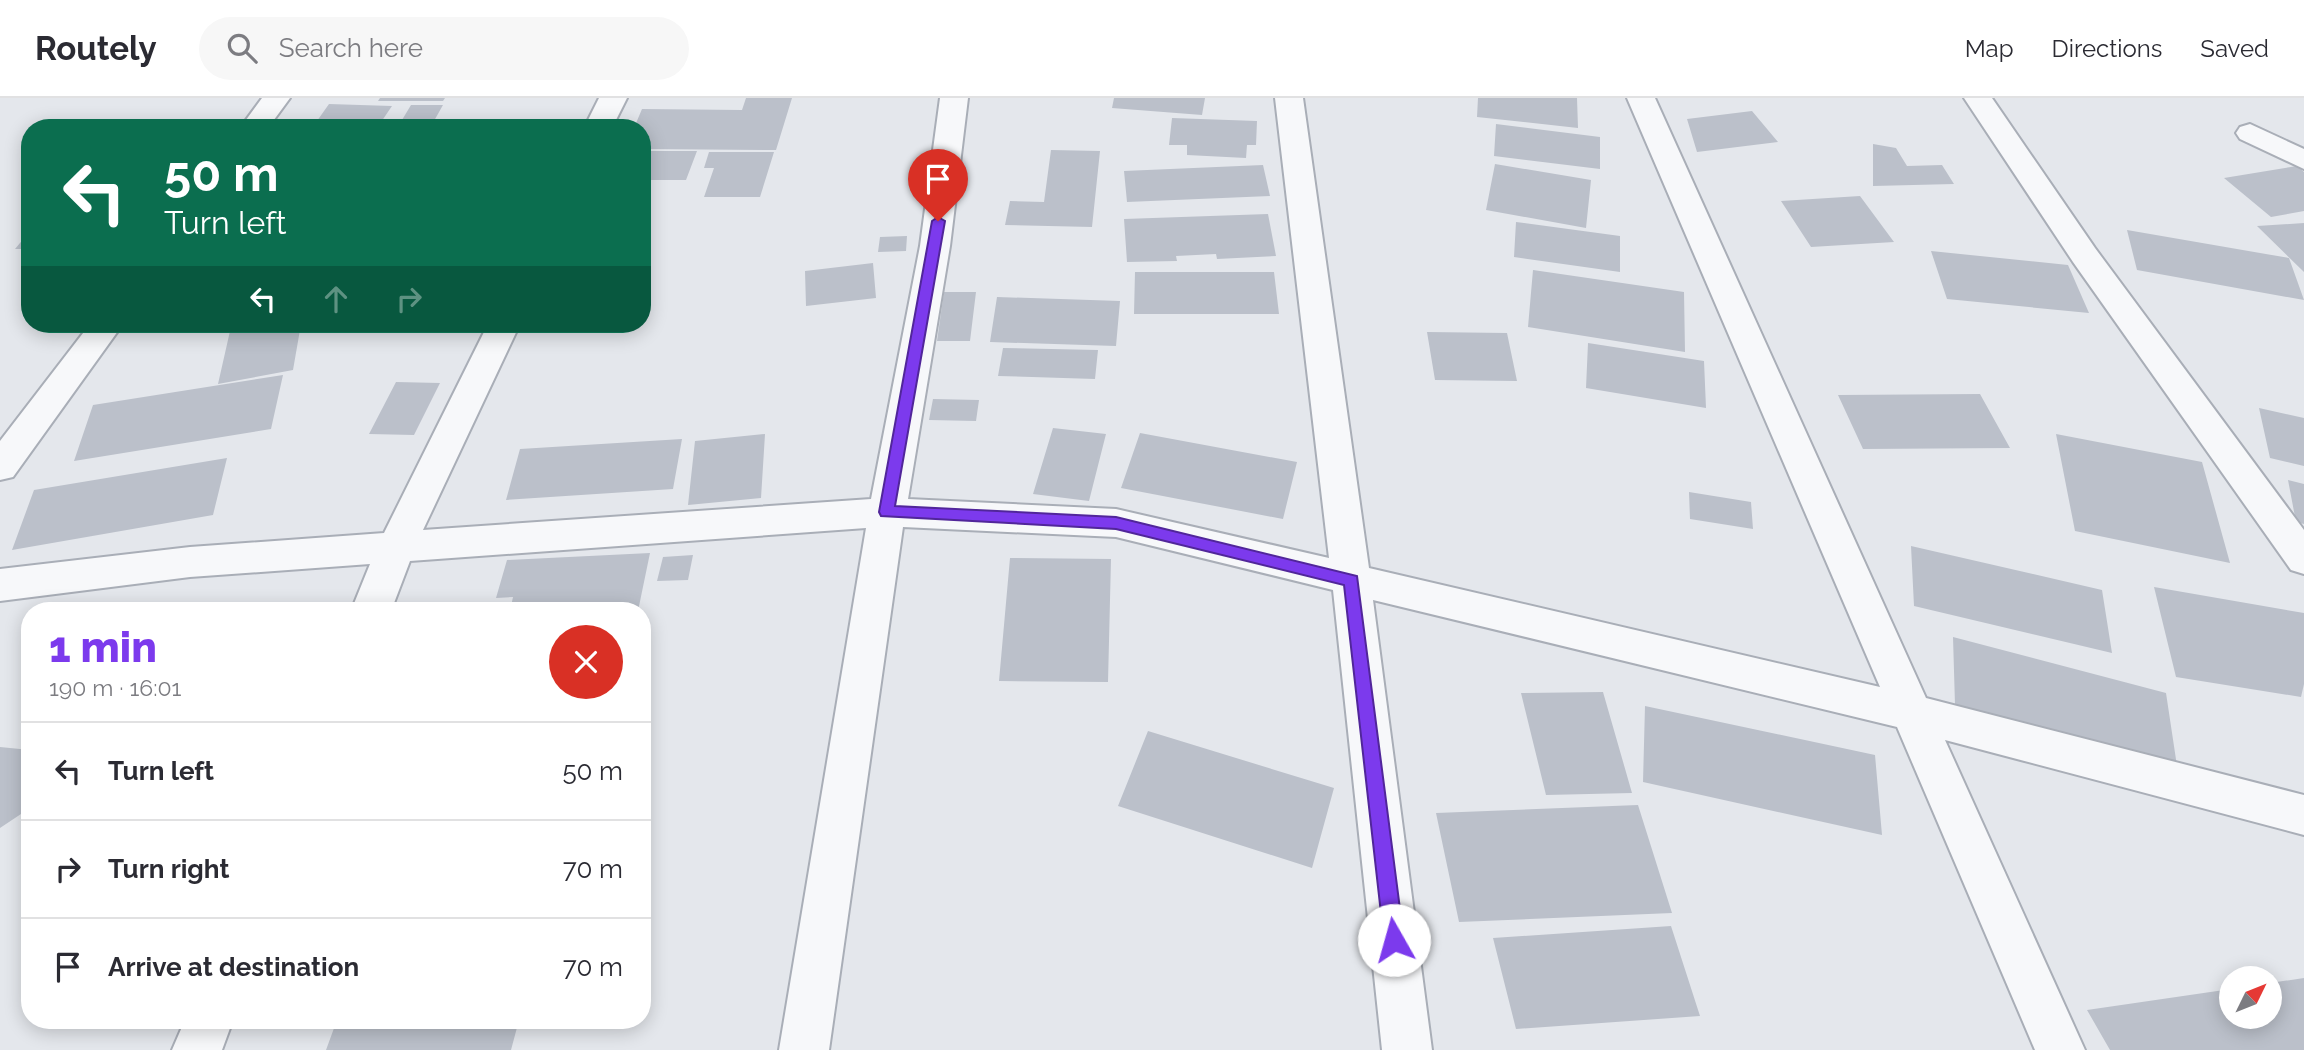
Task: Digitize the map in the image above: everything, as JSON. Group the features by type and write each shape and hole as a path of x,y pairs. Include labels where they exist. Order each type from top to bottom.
{"street":[{"path":"261,119 276,98"},
{"path":"602,119 613,98"},
{"path":"804,1050 887,512 935,246 954,98"},
{"path":"1289,98 1351,580 1407,1050"},
{"path":"1641,98 2060,1050"},
{"path":"1978,98 2084,255 2304,559"},
{"path":"2250,133 2304,160"},
{"path":"0,467 100,333"},
{"path":"375,602 397,545 500,333"},
{"path":"0,586 190,562 397,545 887,512 1116,523 1913,713 2304,815"},
{"path":"197,1050 205,1029"}],"building":[{"path":"380,98 445,98 443,101 378,101"},
{"path":"746,98 792,98 776,150 651,149 651,119 638,119 642,109 742,110"},
{"path":"1114,98 1205,98 1202,115 1112,108"},
{"path":"1478,98 1577,98 1578,128 1477,117"},
{"path":"329,104 392,106 383,119 318,119"},
{"path":"411,105 443,105 435,119 403,119"},
{"path":"1752,111 1778,142 1697,152 1687,119"},
{"path":"1172,118 1257,121 1256,145 1247,145 1246,158 1187,155 1187,145 1169,145"},
{"path":"1496,124 1600,137 1600,169 1494,156"},
{"path":"1873,144 1896,148 1907,166 1942,165 1954,184 1873,186"},
{"path":"1051,150 1100,151 1092,227 1005,225 1010,201 1044,202"},
{"path":"651,151 697,151 686,180 651,180"},
{"path":"709,152 774,152 760,197 704,197 714,168 704,168"},
{"path":"1495,164 1591,180 1586,228 1486,210"},
{"path":"1263,165 1270,196 1127,202 1124,171"},
{"path":"2297,166 2304,172 2304,211 2271,217 2224,178"},
{"path":"1860,196 1894,242 1811,247 1781,201"},
{"path":"1268,214 1276,256 1217,259 1216,254 1176,256 1177,261 1127,262 1124,219"},
{"path":"1516,222 1620,236 1620,272 1514,257"},
{"path":"2304,223 2304,272 2257,226"},
{"path":"2127,230 2289,258 2304,300 2137,270"},
{"path":"907,236 906,251 878,252 880,237"},
{"path":"1931,251 2068,265 2089,313 1947,299"},
{"path":"873,263 876,298 806,306 805,271"},
{"path":"1533,270 1684,292 1685,352 1528,327"},
{"path":"1135,272 1274,272 1279,314 1134,314"},
{"path":"944,292 976,292 970,341 937,341"},
{"path":"997,297 1120,301 1116,346 990,342"},
{"path":"1427,332 1507,333 1517,381 1435,380"},
{"path":"230,333 299,333 293,370 218,384"},
{"path":"1588,343 1704,361 1706,408 1586,388"},
{"path":"1003,348 1098,350 1095,379 998,376"},
{"path":"283,375 271,429 74,461 93,405"},
{"path":"396,382 440,383 414,435 369,434"},
{"path":"1980,394 2010,448 1863,449 1838,395"},
{"path":"933,399 979,400 976,421 929,420"},
{"path":"2259,408 2304,418 2304,466 2270,458"},
{"path":"1053,428 1106,434 1089,501 1033,494"},
{"path":"1140,433 1297,462 1283,519 1121,488"},
{"path":"765,434 761,498 688,505 695,441"},
{"path":"2056,434 2202,462 2230,563 2075,531"},
{"path":"682,439 673,489 506,500 520,449"},
{"path":"227,458 213,515 12,550 34,490"},
{"path":"2288,480 2304,484 2304,524 2296,522"},
{"path":"1689,492 1751,502 1753,529 1690,519"},
{"path":"1911,546 2102,590 2112,653 1914,606"},
{"path":"650,553 640,602 512,602 513,597 496,598 507,560"},
{"path":"693,555 688,580 657,581 663,557"},
{"path":"1010,558 1111,559 1108,682 999,681"},
{"path":"2154,587 2304,613 2304,684 2301,697 2176,677"},
{"path":"1953,637 2166,693 2177,766 1955,705"},
{"path":"1603,692 1632,793 1546,795 1521,693"},
{"path":"1645,706 1875,755 1882,835 1643,782"},
{"path":"1148,731 1334,788 1312,868 1118,806"},
{"path":"0,747 21,749 21,814 0,828"},
{"path":"1638,805 1672,913 1459,922 1436,813"},
{"path":"1671,926 1700,1016 1516,1029 1493,938"},
{"path":"2304,978 2304,1050 2110,1050 2087,1010 2219,991 2219,1029 2282,1029 2282,981"},
{"path":"334,1029 517,1029 511,1050 326,1050"}],"route":[{"path":"938,221 887,512 1116,523 1351,580 1394,940"}]}
